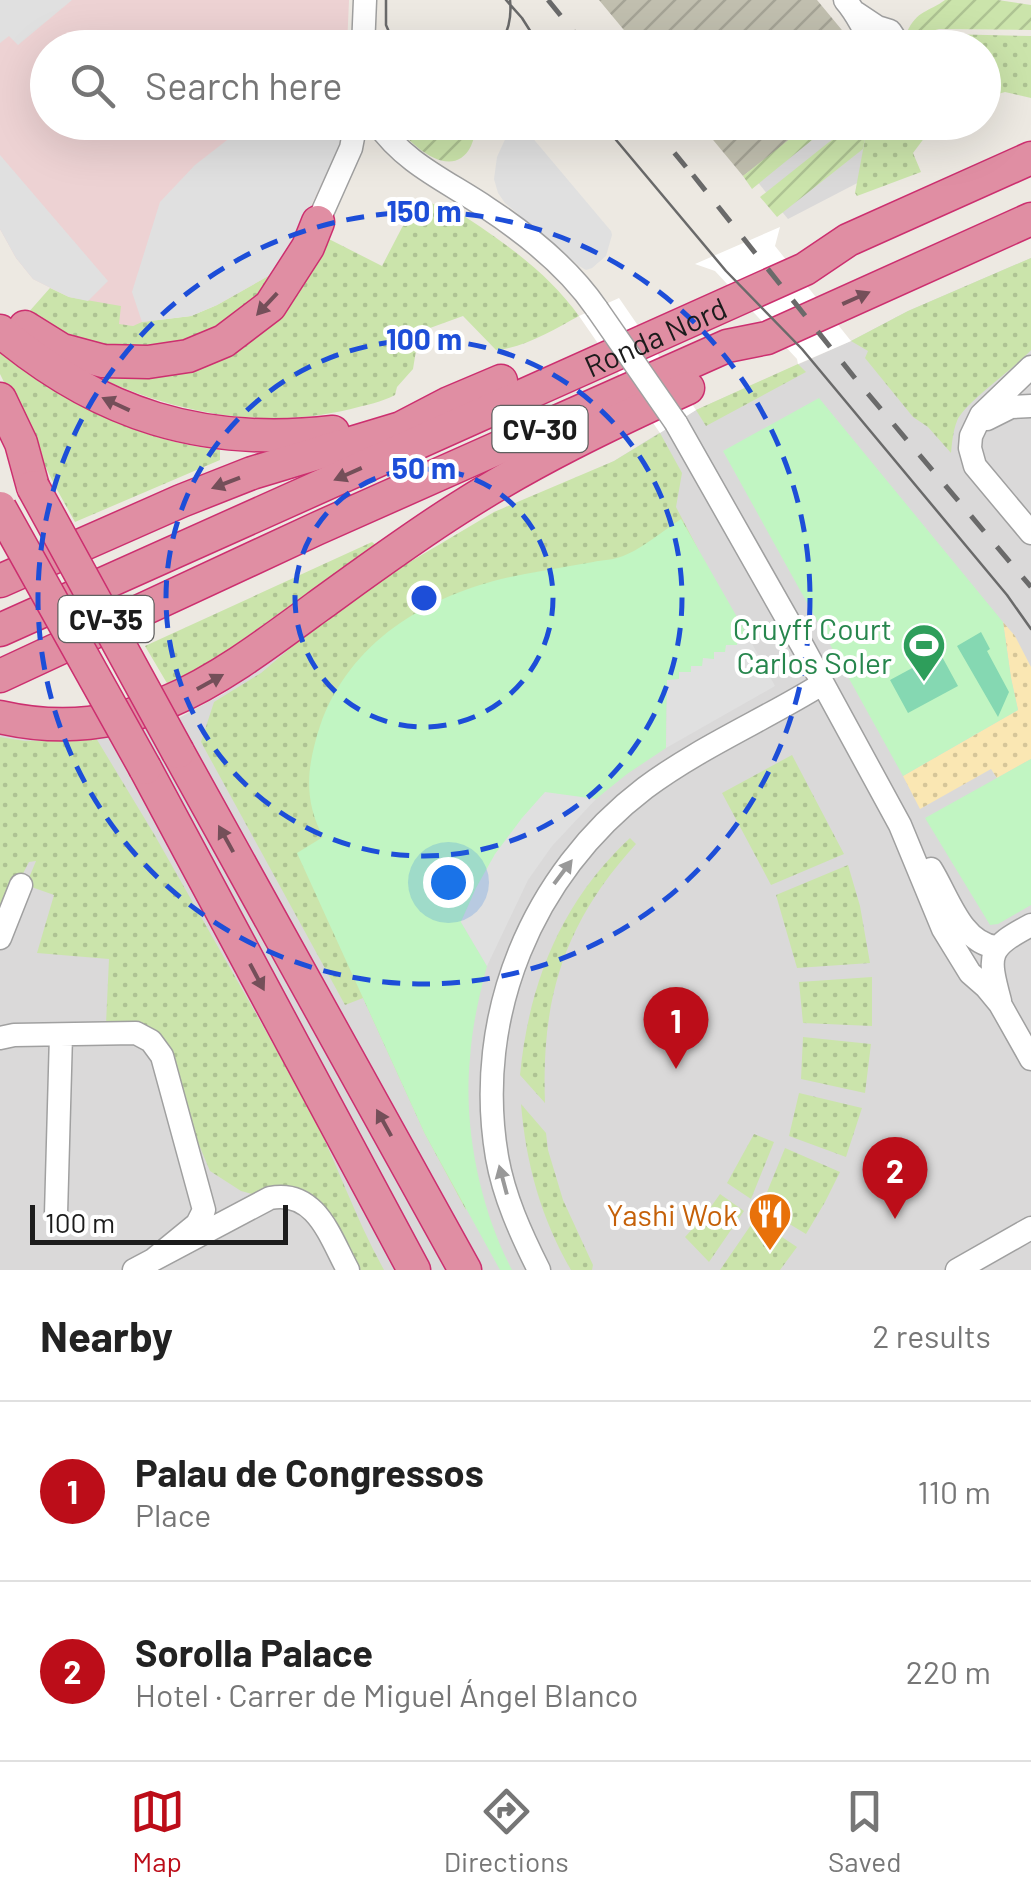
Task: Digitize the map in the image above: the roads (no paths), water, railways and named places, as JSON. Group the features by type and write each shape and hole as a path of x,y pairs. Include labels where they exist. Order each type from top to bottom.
{"highway":[{"name":"Ronda Nord","path":"0,630 805,269 848,240 1031,158"},
{"name":"Ronda Nord","path":"0,676 727,346 767,338 1031,219"},
{"path":"0,308 62,350 104,361 148,362 188,356 224,341 270,306 308,247 318,222"},
{"path":"0,582 181,500 252,472 401,428 449,403 795,254 848,240"},
{"path":"0,330 56,374 83,389 141,415 214,433 289,438 335,432 449,403"},
{"path":"0,717 50,724 94,722 141,714 183,697 229,671 391,552 462,506 605,426 735,367 767,338"},
{"path":"0,398 33,486"},
{"name":"CV-35","path":"0,428 464,1270"},
{"name":"CV-35","path":"0,508 414,1270"}],"street":[{"path":"364,30 365,0"},
{"path":"850,6 862,30"},
{"path":"850,6 877,28 890,30"},
{"path":"318,222 352,140"},
{"path":"390,140 418,166 530,240 568,273 597,309 676,423 900,825 943,929 970,974 1000,1004 1031,1059"},
{"path":"1031,367 989,404 971,436 970,448 975,466 1031,533"},
{"path":"971,436 994,414 1011,407 1031,406"},
{"path":"540,1270 518,1228 505,1188 491,1086 492,1056 505,989 531,925 560,876 590,838 646,788 822,684"},
{"path":"900,825 975,940 996,947 1031,925"},
{"path":"0,938 21,886"},
{"path":"996,947 992,967 1000,1004"},
{"path":"0,1038 125,1032 143,1036 158,1048 203,1203 197,1224 143,1265"},
{"path":"56,1214 61,1034"},
{"path":"143,1265 270,1198 281,1196 294,1197 318,1214 348,1270"},
{"path":"958,1270 1026,1233"}],"tram line":[{"path":"386,0 388,30"},
{"path":"506,0 530,30"},
{"path":"506,30 510,0"},
{"path":"616,140 726,271 802,349 1031,629"}],"railway":[{"path":"548,0 572,30"},
{"path":"664,140 686,167"},
{"path":"693,175 858,382 1031,587"}],"place":[{"name":"Cruyff Court Carlos Soler","path":"924,683"},
{"name":"Palau de Congressos","path":"676,1069"},
{"name":"Sorolla Palace","path":"895,1219"},
{"name":"Yashi Wok","path":"770,1252"}]}
